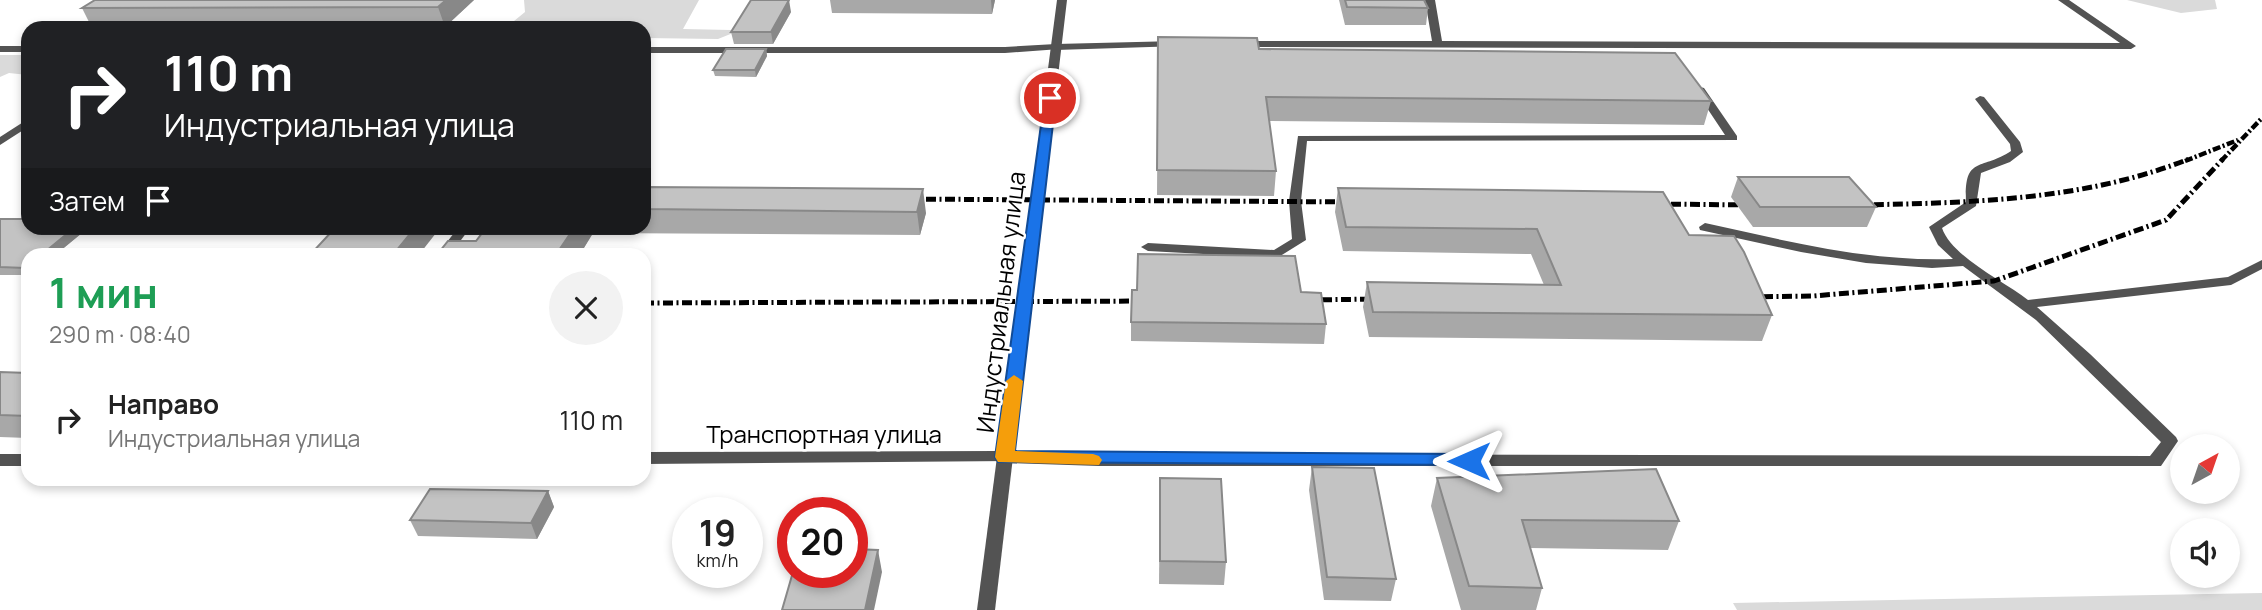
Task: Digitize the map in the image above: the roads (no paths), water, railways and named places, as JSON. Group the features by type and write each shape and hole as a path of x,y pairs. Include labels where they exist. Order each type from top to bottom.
{"street":[{"name":"Индустриальная улица","path":"986,610 1062,0"},
{"path":"1430,0 1437,44"},
{"path":"1227,44 2131,46 2063,0"},
{"path":"651,50 1006,50 1185,44"},
{"path":"1654,45 1672,60"},
{"path":"0,48 21,49"},
{"path":"1148,247 1277,254 1299,240 1295,201 1302,138 1733,138 1690,76"},
{"path":"1980,99 2016,144 2017,152 1974,171 1970,178 1972,203 1935,228 1936,235 1964,262 2026,304 2231,281 2261,262"},
{"path":"0,142 21,126"},
{"path":"1705,227 1821,251 1913,263 1964,262"},
{"name":"Транспортная улица","path":"651,458 2155,462 2170,441 2026,304"},
{"path":"0,460 21,460"}],"railway":[{"path":"2221,161 2262,118"},
{"path":"2185,161 2238,140"},
{"path":"1855,205 2025,197 2108,184 2189,159"},
{"path":"1744,297 1813,296 1994,281 2166,220 2223,159"},
{"path":"907,199 1355,202"},
{"path":"1652,204 1754,205"},
{"path":"1303,300 1383,299"},
{"path":"651,303 1152,301"}]}
